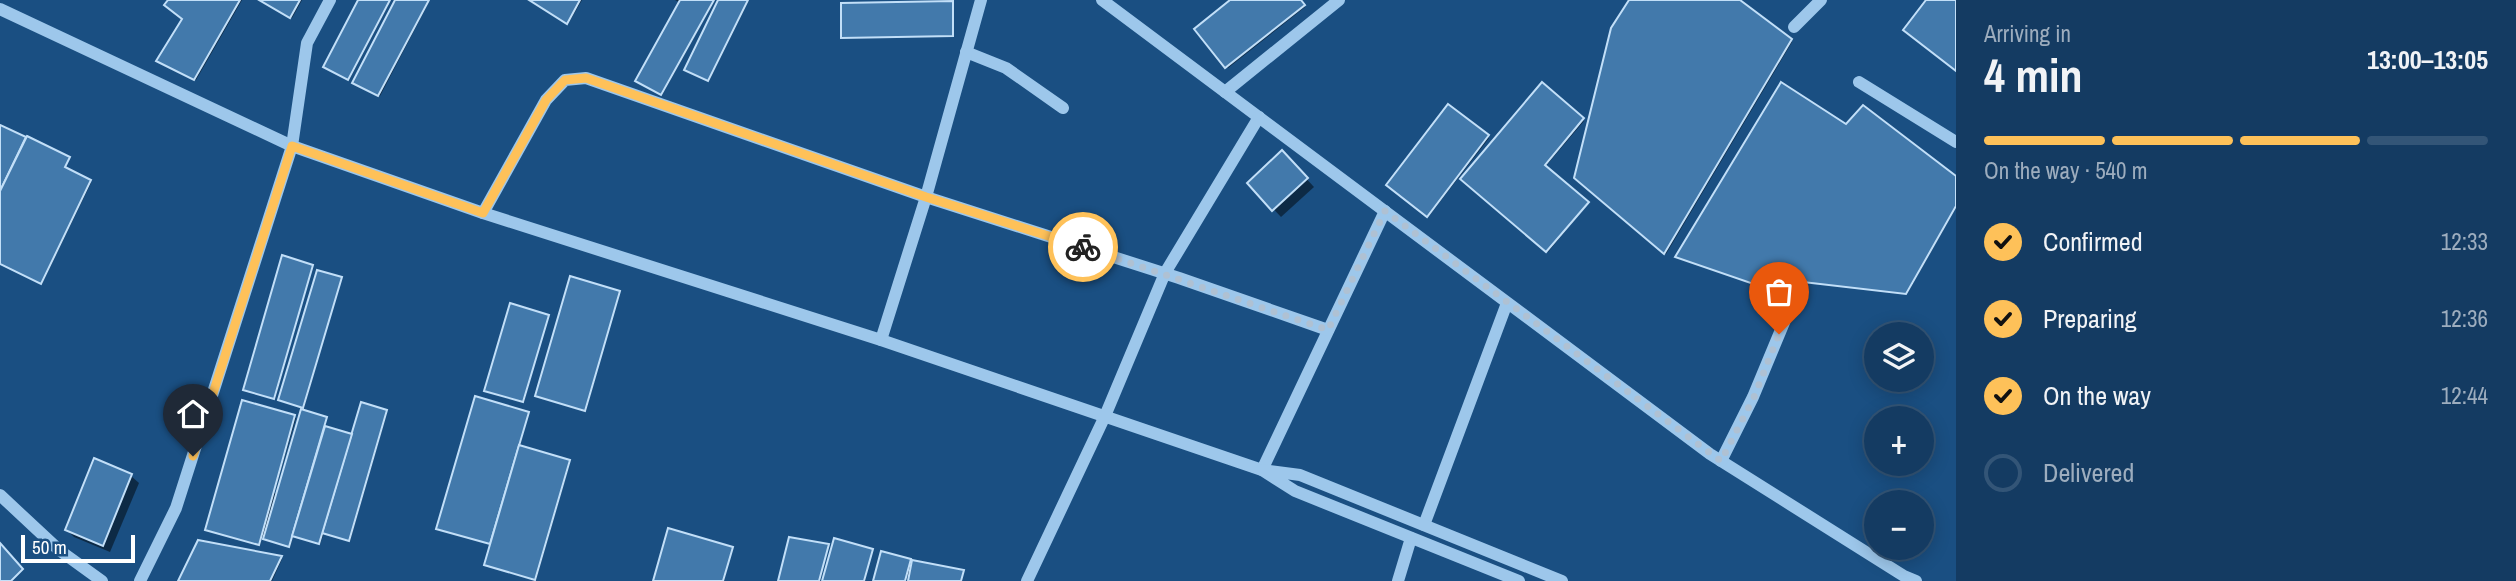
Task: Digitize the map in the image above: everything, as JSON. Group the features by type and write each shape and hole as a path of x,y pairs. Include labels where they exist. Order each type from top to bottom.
{"street":[{"path":"140,581 176,508 292,146 307,43 331,0"},
{"path":"881,340 926,197 981,0"},
{"path":"1102,0 1721,461 1916,581"},
{"path":"1225,92 1339,0"},
{"path":"1794,27 1821,0"},
{"path":"0,9 292,146 483,213 881,340 1262,470 1300,475 1562,581"},
{"path":"967,52 1006,68 1063,108"},
{"path":"483,213 546,100 565,80 586,78 926,197 1165,273 1328,330"},
{"path":"1859,82 1956,142"},
{"path":"1027,581 1105,416 1165,273 1259,117"},
{"path":"1262,470 1385,211"},
{"path":"1424,525 1507,303"},
{"path":"1721,461 1754,397 1788,313"},
{"path":"1262,470 1295,491 1519,581"},
{"path":"0,495 59,550 102,581"},
{"path":"1398,581 1411,537"}],"building":[{"path":"168,0 240,0 194,80 156,61 182,19 164,5"},
{"path":"259,0 300,0 290,18"},
{"path":"358,0 390,0 348,80 323,67"},
{"path":"395,0 429,0 378,96 352,83"},
{"path":"529,0 580,0 567,24"},
{"path":"680,0 714,0 661,95 635,81"},
{"path":"718,0 748,0 708,81 684,70"},
{"path":"1230,0 1301,0 1305,5 1225,68 1194,29"},
{"path":"1629,0 1740,0 1792,39 1664,254 1574,178 1611,28"},
{"path":"1926,0 1956,0 1956,71 1903,30"},
{"path":"953,1 953,36 841,38 841,3"},
{"path":"1542,82 1584,118 1545,165 1589,202 1546,252 1460,179"},
{"path":"1781,82 1846,124 1863,105 1956,176 1956,206 1906,294 1803,282 1771,290 1675,257"},
{"path":"1448,104 1489,135 1427,217 1386,185"},
{"path":"0,125 26,137 0,191"},
{"path":"27,136 70,157 65,167 91,180 41,284 0,264 0,191"},
{"path":"1282,150 1308,178 1272,211 1247,183"},
{"path":"282,255 313,265 274,399 243,390"},
{"path":"317,270 342,277 303,408 278,400"},
{"path":"570,276 620,291 585,411 535,396"},
{"path":"510,303 549,315 523,402 484,391"},
{"path":"475,396 529,412 490,544 436,529"},
{"path":"242,400 295,415 259,545 205,530"},
{"path":"361,402 387,410 349,541 322,533"},
{"path":"301,409 327,417 289,547 263,539"},
{"path":"325,426 352,434 319,544 292,536"},
{"path":"519,445 570,460 535,580 484,565"},
{"path":"94,458 132,474 103,546 65,530"},
{"path":"668,528 733,547 723,581 653,581"},
{"path":"789,537 829,544 819,581 778,581"},
{"path":"834,538 873,549 864,581 822,581"},
{"path":"198,540 282,556 270,581 178,581"},
{"path":"0,543 23,569 11,581 0,581"},
{"path":"881,551 911,559 905,581 873,581"},
{"path":"912,560 964,570 961,581 908,581"}],"way so far":[{"path":"1083,247 1328,330 1385,211 1721,461 1754,397 1779,334"}],"route":[{"path":"193,456 292,146 483,213 546,100 565,80 586,78 926,197 1083,247"}]}
